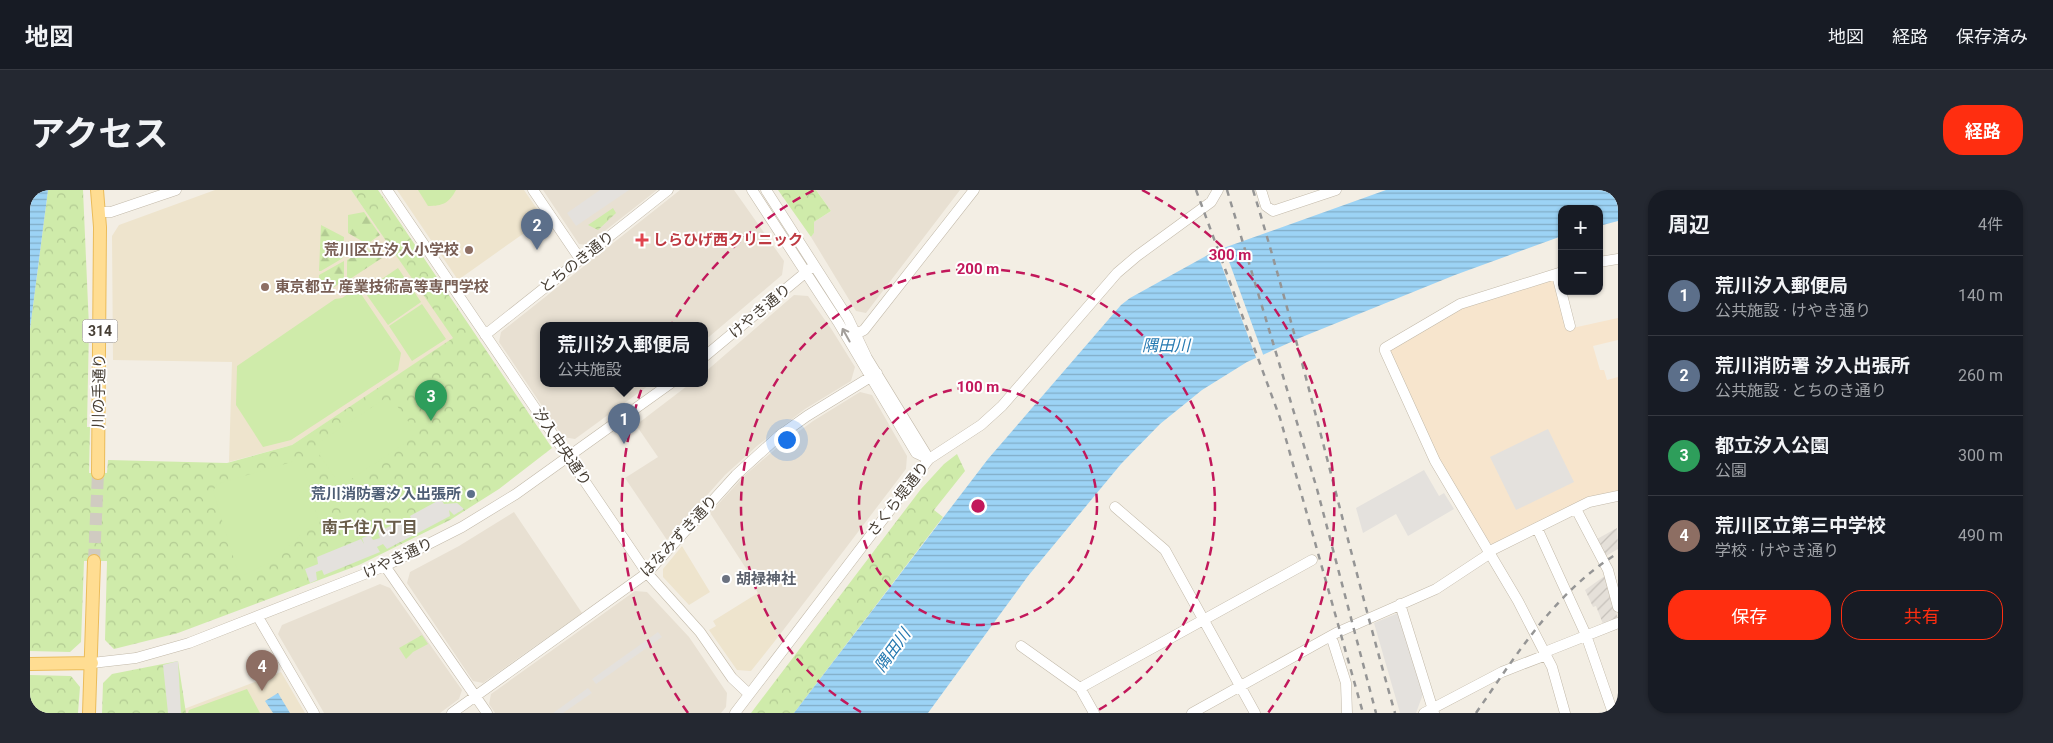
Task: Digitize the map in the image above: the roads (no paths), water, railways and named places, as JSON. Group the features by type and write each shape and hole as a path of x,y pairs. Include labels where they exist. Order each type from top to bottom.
{"main road":[{"name":"川の手通り","path":"96,190 99,212 98,473"},
{"path":"93,713 94,561"},
{"path":"30,664 92,663"},
{"path":"89,713 92,663"}],"street":[{"path":"99,212 111,212 176,190"},
{"name":"汐入中央通り","path":"387,190 647,573 700,632 732,678 749,694"},
{"path":"533,190 580,259"},
{"name":"とちのき通り","path":"485,335 668,190"},
{"path":"752,190 873,376 916,454 928,459"},
{"path":"766,190 816,265 856,334 873,376"},
{"path":"856,334 864,330 974,190"},
{"name":"さくら堤通り","path":"735,713 928,459 991,416 1117,273 1137,256 1211,202 1218,190"},
{"path":"1261,190 1266,206 1273,210 1336,190"},
{"path":"1603,261 1618,259"},
{"name":"けやき通り","path":"708,354 816,265"},
{"path":"1558,274 1460,304 1385,348 1385,351 1425,443 1552,666 1565,713"},
{"path":"1563,295 1570,326"},
{"name":"はなみずき通り","path":"452,713 647,573 736,475 774,441 807,416 873,376"},
{"name":"けやき通り","path":"92,663 116,661 189,643 385,566 469,524 569,458 666,387"},
{"path":"1192,713 1336,633 1436,589 1486,556 1488,552 1589,502 1618,496"},
{"path":"1115,508 1165,550 1254,713"},
{"path":"1576,509 1608,570 1618,607"},
{"path":"1537,528 1586,635 1613,713"},
{"path":"1080,688 1312,560"},
{"path":"385,566 487,713"},
{"path":"1400,604 1430,711 1502,672 1618,623"},
{"path":"258,617 314,713"},
{"path":"1333,642 1346,683 1347,713"},
{"path":"1021,646 1080,688 1094,713"}],"water":[{"path":"30,190 48,190 30,329"},
{"name":"隅田川","path":"1386,190 1618,190 1618,221 1603,225 1603,205 1558,205 1558,237 1455,275 1302,337 1247,362 1202,390 1160,424 1121,464 1028,576 928,713 794,713 988,459 1121,305 1130,298 1215,251"},
{"path":"278,693 290,713 273,713 265,701"}],"tunnel":[{"path":"94,561 98,473"}],"railway":[{"path":"1196,190 1280,418 1363,713"},
{"path":"1227,190 1317,489 1376,713"},
{"path":"1253,190 1291,320 1395,713"},
{"path":"1476,713 1522,647 1556,605 1595,569 1618,553"}],"place":[{"name":"しらひげ西クリニック","path":"642,240"},
{"name":"荒川区立汐入小学校","path":"469,250"},
{"name":"荒川消防署 汐入出張所","path":"537,250"},
{"name":"東京都立 産業技術高等専門学校","path":"265,287"},
{"name":"都立汐入公園","path":"431,421"},
{"name":"荒川汐入郵便局","path":"624,444"},
{"name":"荒川消防署汐入出張所","path":"471,494"},
{"name":"胡禄神社","path":"726,579"},
{"name":"荒川区立第三中学校","path":"262,691"}],"district":[{"name":"南千住八丁目","path":"370,527"}]}
